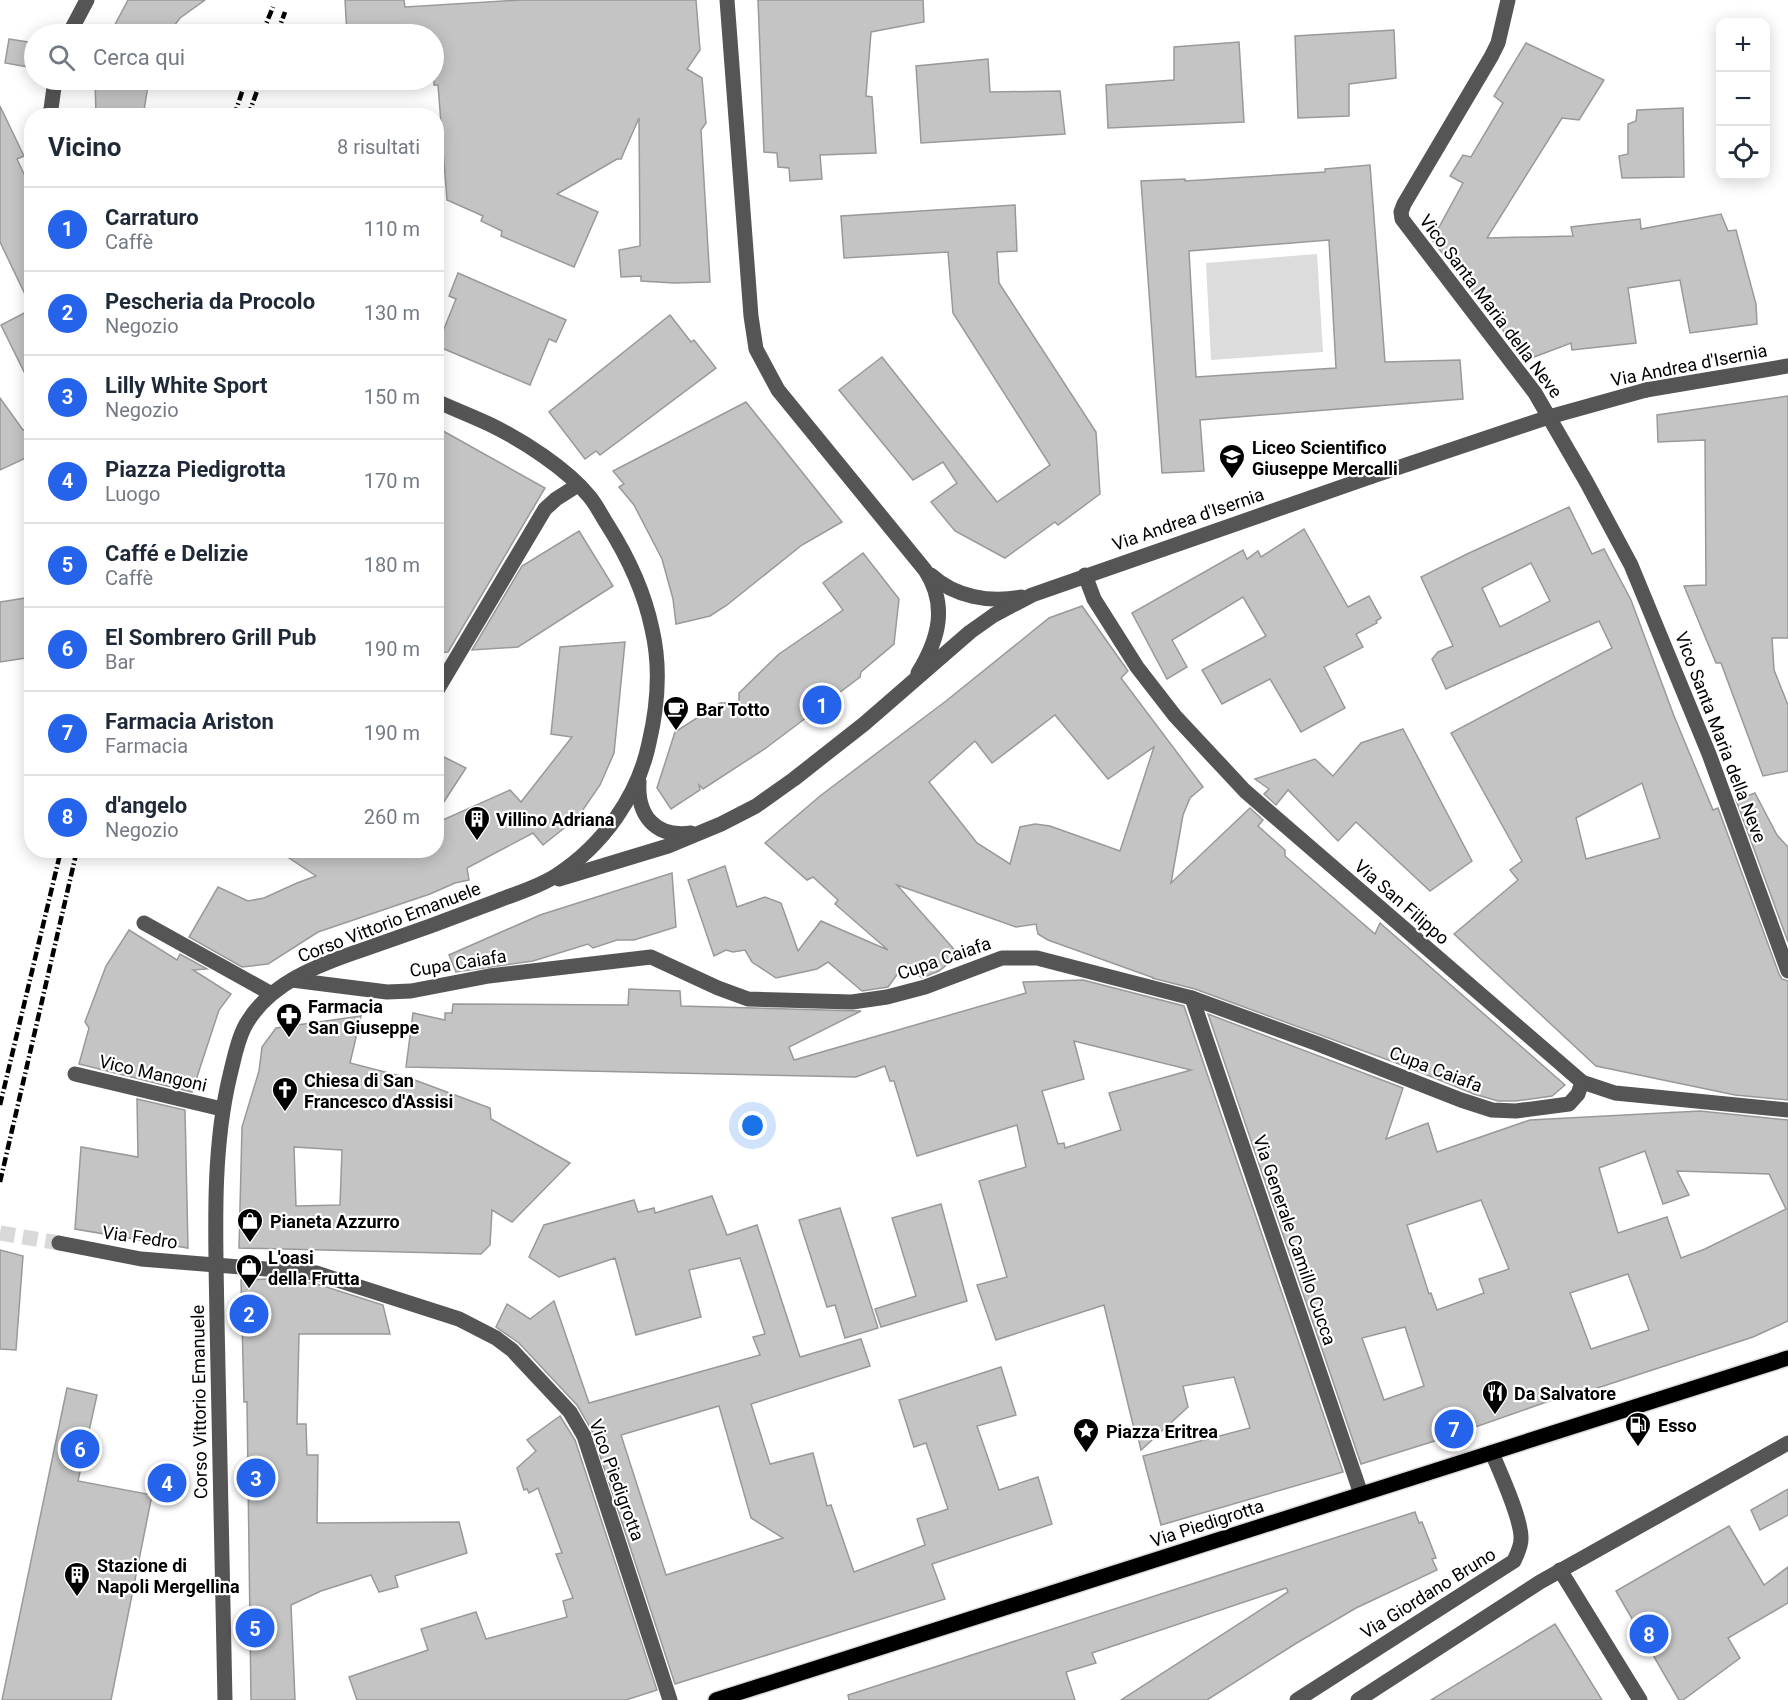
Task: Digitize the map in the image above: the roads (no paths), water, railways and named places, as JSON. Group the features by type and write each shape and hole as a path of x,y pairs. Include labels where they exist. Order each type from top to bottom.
{"main road":[{"name":"Via Piedigrotta","path":"716,1700 1788,1358"}],"street":[{"path":"74,24 87,0"},
{"path":"727,0 751,316 756,350 778,390 925,570 942,584 973,597 998,600 1032,595"},
{"name":"Vico Santa Maria della Neve","path":"1508,0 1498,43 1404,204 1401,212 1402,219 1535,393 1631,565 1709,754 1788,971"},
{"path":"51,108 54,90"},
{"name":"Via Andrea d'Isernia","path":"1032,595 1549,417 1646,390 1788,366"},
{"name":"Corso Vittorio Emanuele","path":"225,1700 216,1266 219,1137 222,1109 242,1031 270,993 317,967 422,930 556,876 591,846 617,816 640,779 658,696 655,639 642,590 631,564 590,497 551,462 499,429 444,405"},
{"path":"444,679 545,509 578,485"},
{"path":"908,687 928,654 938,621 937,593 925,570"},
{"name":"Via San Filippo","path":"1085,575 1094,599 1137,667 1175,716 1245,791 1582,1082 1614,1093 1788,1110"},
{"path":"533,887 649,852 739,816 774,794 908,687 970,632 994,615 1032,595"},
{"path":"640,779 640,805 648,819 657,827 676,834 702,832"},
{"path":"144,924 270,993"},
{"name":"Cupa Caiafa","path":"292,981 387,992 411,991 489,976 651,957 718,988 748,999 852,1002 904,993 957,976 992,960 1019,956 1049,960 1192,998 1492,1110 1527,1111 1569,1104 1578,1095 1582,1082"},
{"name":"Via Generale Camillo Cucca","path":"1192,998 1361,1494"},
{"name":"Vico Mangoni","path":"75,1074 222,1109"},
{"name":"Via Fedro","path":"58,1243 141,1259 216,1266"},
{"name":"Vico Piedigrotta","path":"216,1266 298,1270 334,1278 459,1318 496,1338 512,1350 570,1413 584,1436 670,1700"},
{"path":"1358,1700 1560,1570 1788,1443"},
{"name":"Via Giordano Bruno","path":"1297,1700 1514,1561 1520,1549 1520,1530 1492,1453"},
{"path":"1560,1570 1640,1700"}],"tunnel":[{"path":"0,1233 59,1243"}],"railway":[{"path":"266,24 273,7"},
{"path":"281,24 285,12"},
{"path":"237,108 243,90"},
{"path":"251,108 257,90"},
{"path":"0,1105 59,858"},
{"path":"0,1182 75,858"}],"place":[{"name":"Liceo Scientifico Giuseppe Mercalli","path":"1232,480"},
{"name":"Carraturo","path":"822,705"},
{"name":"Bar Totto","path":"676,732"},
{"name":"Villino Adriana","path":"477,842"},
{"name":"Farmacia San Giuseppe","path":"289,1039"},
{"name":"Chiesa di San Francesco d'Assisi","path":"285,1113"},
{"name":"Pianeta Azzurro","path":"250,1244"},
{"name":"L'oasi della Frutta","path":"249,1290"},
{"name":"Pescheria da Procolo","path":"249,1314"},
{"name":"Da Salvatore","path":"1495,1416"},
{"name":"Farmacia Ariston","path":"1454,1429"},
{"name":"Esso","path":"1638,1448"},
{"name":"El Sombrero Grill Pub","path":"80,1449"},
{"name":"Piazza Eritrea","path":"1086,1454"},
{"name":"Lilly White Sport","path":"256,1478"},
{"name":"Piazza Piedigrotta","path":"167,1483"},
{"name":"Stazione di Napoli Mergellina","path":"77,1598"},
{"name":"Caffé e Delizie","path":"255,1628"},
{"name":"d'angelo","path":"1649,1634"}]}
